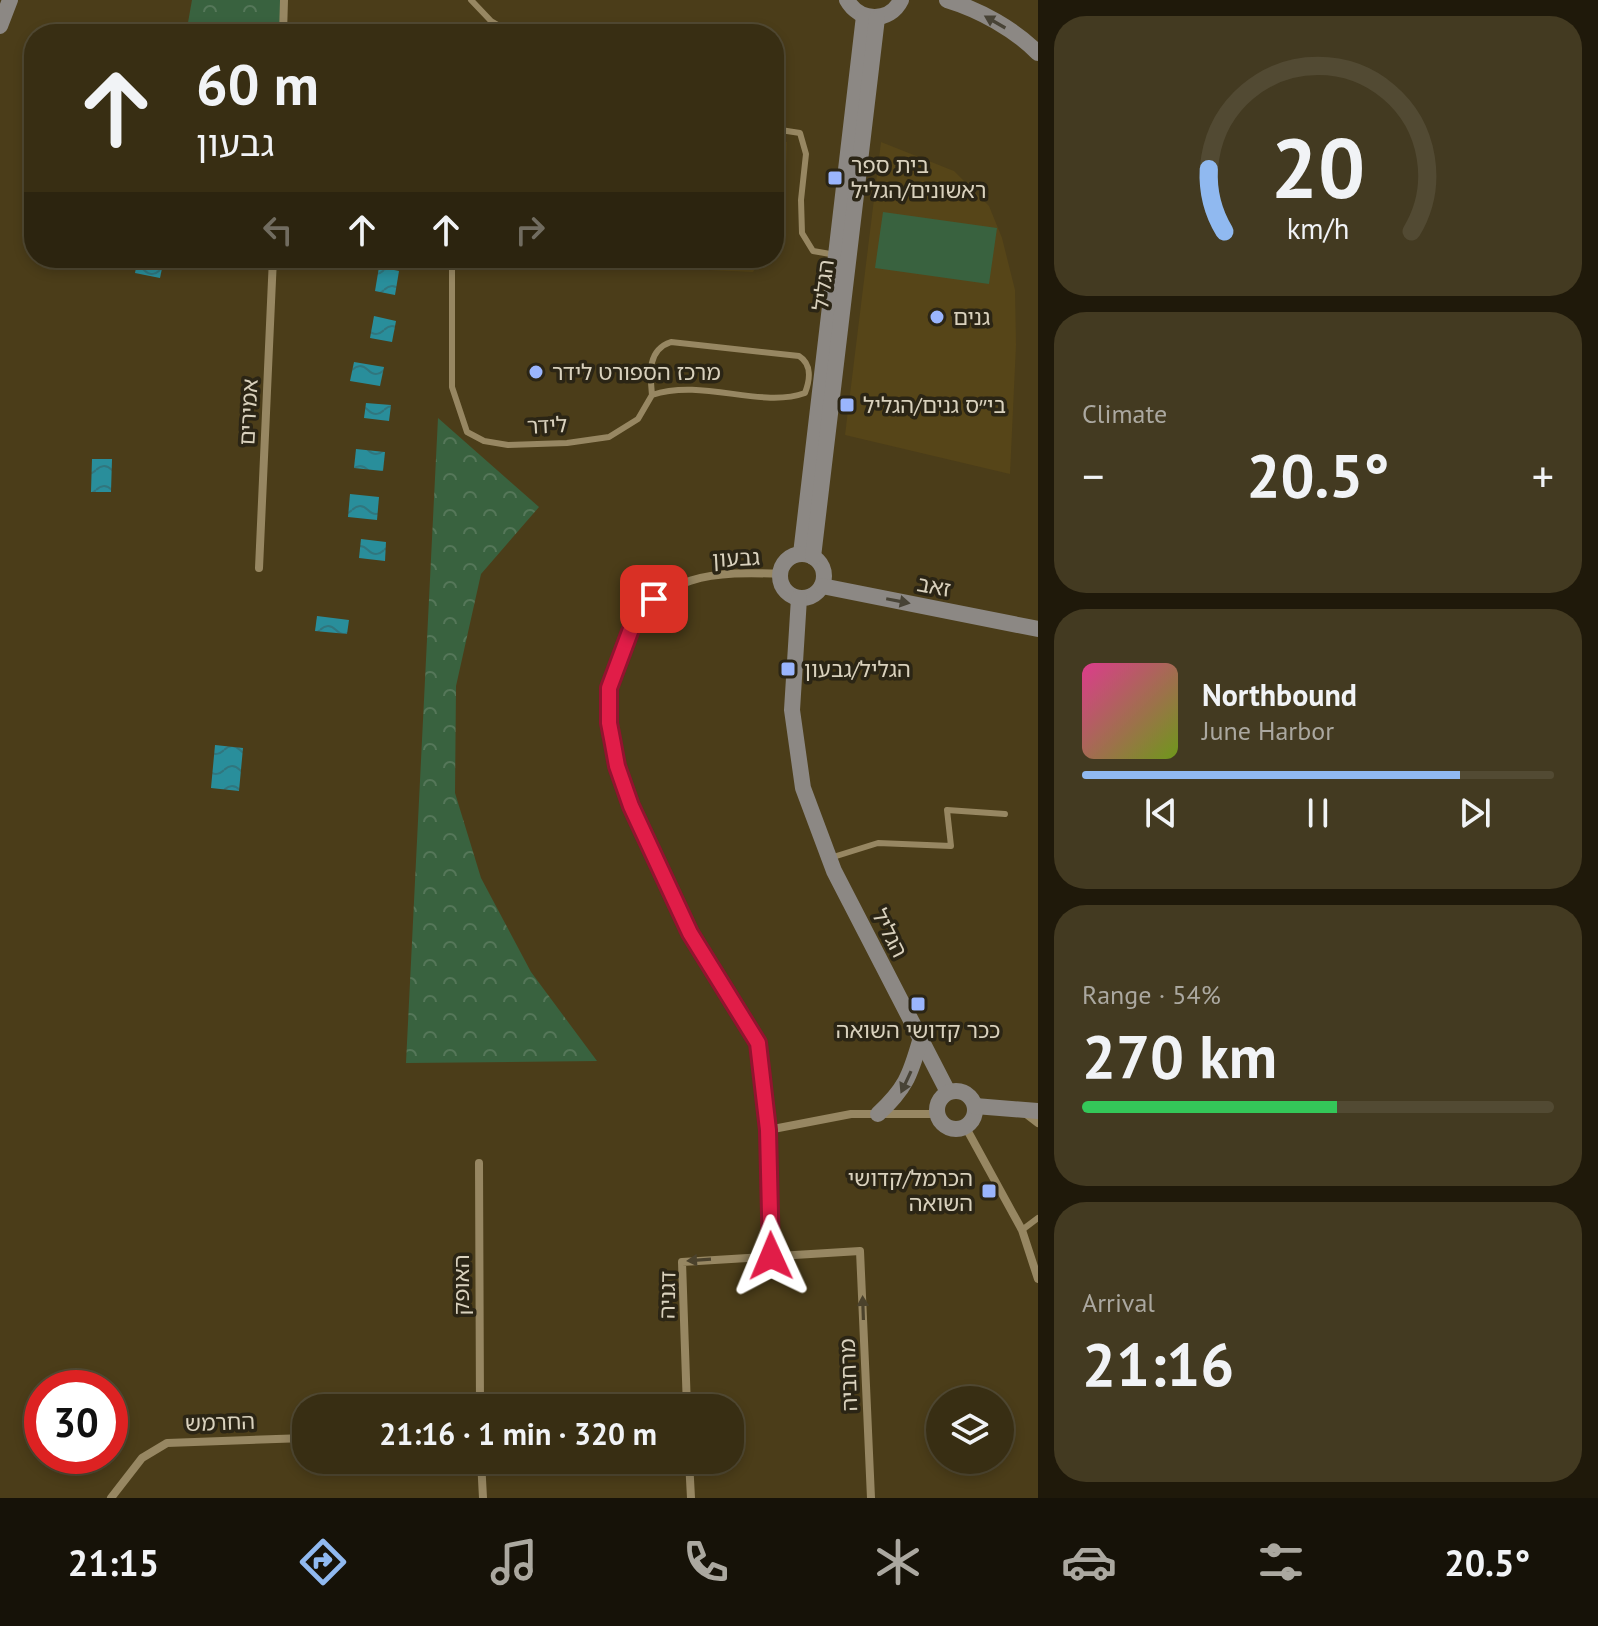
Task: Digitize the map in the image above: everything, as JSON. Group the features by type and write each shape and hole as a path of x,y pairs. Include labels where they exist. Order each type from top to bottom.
{"street":[{"path":"0,26 10,0"},
{"path":"283,24 284,0"},
{"path":"847,0 857,13 870,17 890,13 901,0"},
{"path":"947,0 966,6 1023,38 1038,53"},
{"name":"הגליל","path":"807,556 836,255 870,17"},
{"name":"הגליל","path":"807,556 870,17"},
{"name":"אמירים","path":"259,568 273,268"},
{"path":"807,556 824,571 822,586 814,595 799,598 783,588 781,574 785,562 807,556"},
{"name":"גבעון","path":"771,1256 768,1130 758,1043 690,933 631,806 617,766 609,723 609,688 634,621 654,599 685,581 720,574 781,574"},
{"name":"זאב","path":"822,586 1038,629"},
{"name":"הגליל","path":"799,598 792,710 803,788 829,858 948,1092"},
{"path":"878,1114 900,1094 913,1067 920,1041"},
{"path":"948,1092 968,1094 975,1106 974,1116 965,1126 950,1128 937,1114 938,1101 948,1092"},
{"path":"975,1106 1030,1110 1038,1123"},
{"path":"768,1130 851,1114 937,1114"},
{"path":"965,1126 1022,1230 1038,1279"},
{"name":"האופק","path":"479,1163 480,1394"},
{"name":"דגניה","path":"687,1394 682,1262 860,1251"},
{"name":"מרחביה","path":"860,1251 871,1498"},
{"name":"החרמש","path":"111,1498 142,1458 167,1443 292,1439"},
{"path":"482,1474 483,1498"},
{"path":"690,1474 691,1498"}],"lane":[{"path":"471,0 496,24"},
{"path":"784,131 800,133 806,154 801,200 802,233 813,251 836,255"},
{"name":"לידר","path":"452,268 452,387 467,432 484,441 508,445 567,443 609,437 638,419 652,395"},
{"path":"671,342 799,356 809,367 805,393 787,398 699,389 669,389 652,395 652,360 662,345 671,342"},
{"path":"829,858 878,843 951,846 947,810 1005,814"},
{"path":"1022,1230 1038,1218"}],"shaded area":[{"path":"784,142 787,142 784,223"},
{"name":"גנים","path":"881,142 954,171 989,206 1002,238 1015,290 1016,345 1010,474 845,435"},
{"path":"666,268 756,268 753,272"}],"green space":[{"path":"192,0 284,0 283,24 188,24"},
{"path":"883,212 997,228 989,284 875,268"},
{"path":"438,418 539,507 481,574 456,686 455,793 481,878 531,972 597,1061 406,1063"}],"water":[{"path":"136,268 162,268 160,278 135,273"},
{"path":"379,268 399,271 395,295 375,291"},
{"path":"374,316 396,321 392,342 370,338"},
{"path":"354,362 384,367 380,386 350,381"},
{"path":"366,403 391,405 389,421 364,418"},
{"path":"356,449 385,452 383,471 354,468"},
{"path":"92,459 112,459 111,492 91,492"},
{"path":"350,494 379,497 377,520 348,517"},
{"path":"361,539 386,542 385,561 359,558"},
{"path":"317,616 349,620 347,634 315,631"},
{"path":"215,745 243,748 239,791 211,788"}],"place":[{"name":"בית ספר ראשונים/הגליל","path":"835,178"},
{"name":"גנים","path":"937,317"},
{"name":"מרכז הספורט לידר","path":"536,372"},
{"name":"בי״ס גנים/הגליל","path":"847,405"},
{"name":"הגליל/גבעון","path":"788,669"},
{"name":"ככר קדושי השואה","path":"918,1004"},
{"name":"הכרמל/קדושי השואה","path":"989,1191"}],"route":[{"path":"654,599 634,621 621,648 609,688 609,723 617,766 631,806 690,933 758,1043 768,1130 771,1256"}]}
